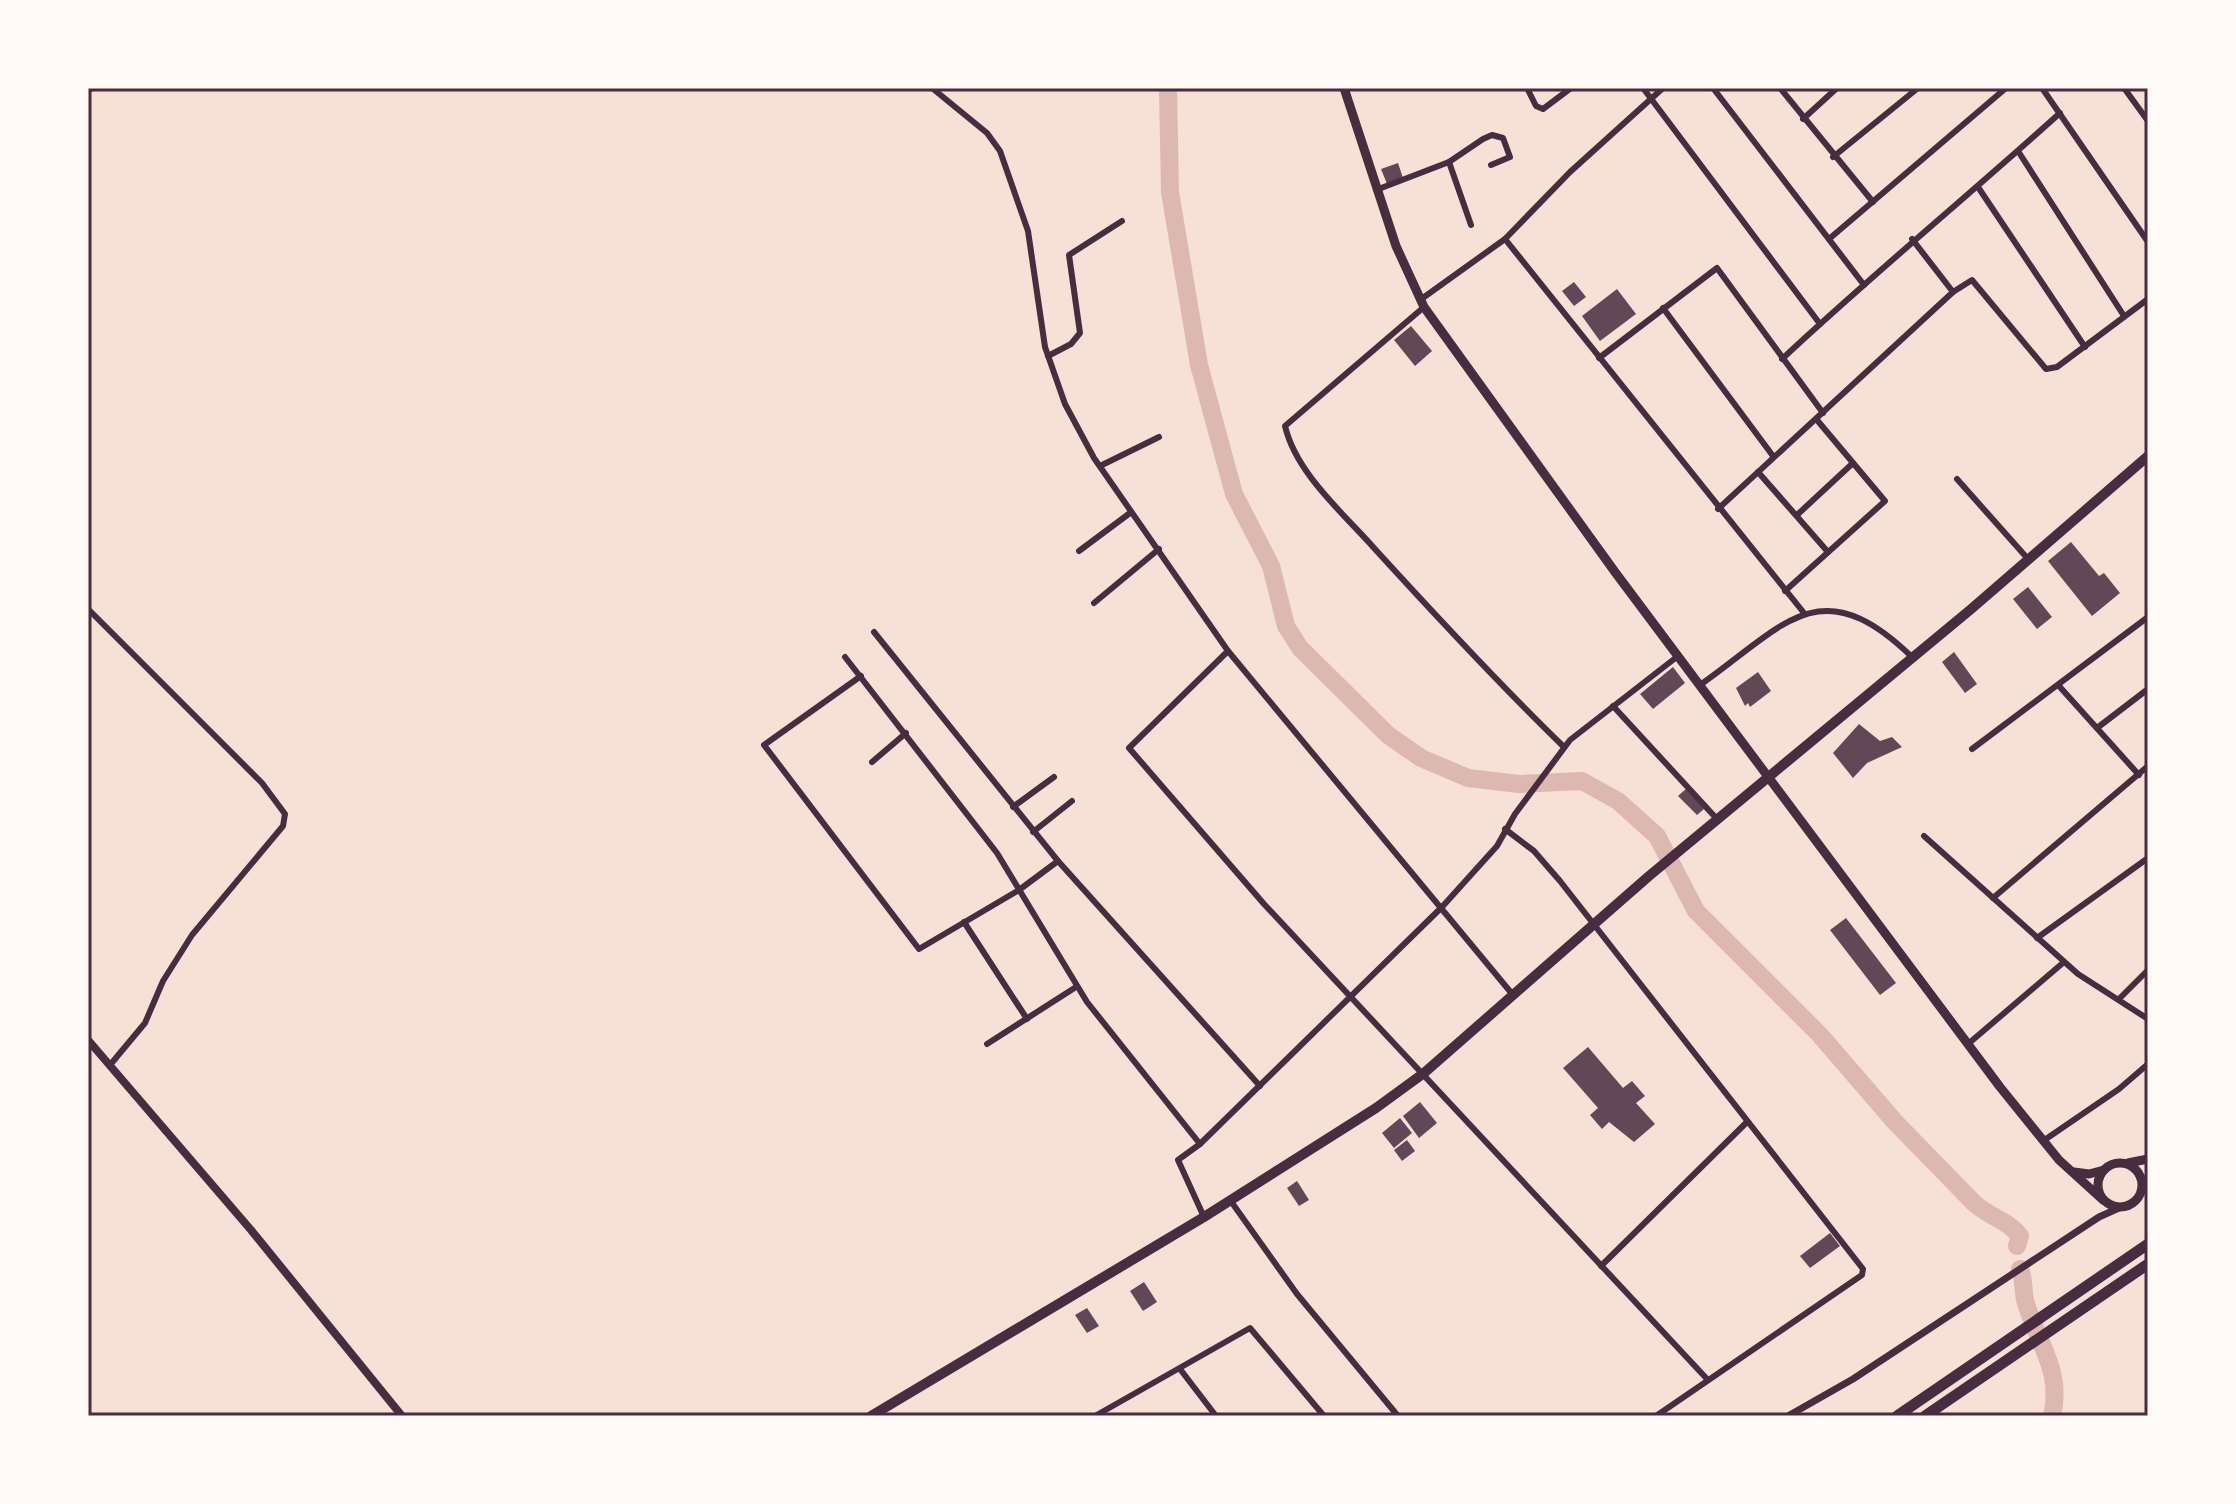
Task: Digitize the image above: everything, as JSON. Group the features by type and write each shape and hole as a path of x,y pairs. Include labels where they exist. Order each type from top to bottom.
{"highway":[{"path":"871,1416 1204,1217 1376,1108 1424,1073 1649,876 1768,780 2148,456"},
{"path":"1897,1416 2143,1247"},
{"path":"1925,1416 2148,1264"}],"main road":[{"path":"1344,88 1376,190 1422,303 1768,780 2043,1141 2071,1171 2104,1201 2119,1208 2132,1204 2148,1183"},
{"path":"88,1040 251,1230 402,1416"},
{"path":"2071,1171 2089,1174 2112,1164 2148,1159"},
{"path":"2125,1164 2140,1175 2141,1193"},
{"path":"2104,1170 2098,1187 2104,1201"}],"street":[{"path":"932,88 987,133 1000,151 1028,231 1048,356 1065,404 1130,513 1159,549 1228,651 1513,995"},
{"path":"1527,88 1536,106 1543,109 1571,88"},
{"path":"1643,88 1820,324"},
{"path":"1564,747 1476,661 1361,534 1307,471 1287,437 1285,426 1422,303 1505,239 1663,88"},
{"path":"1713,88 1864,285"},
{"path":"1780,88 1833,157 1873,202"},
{"path":"1803,119 1837,88"},
{"path":"1833,157 1918,88"},
{"path":"1829,239 2006,88"},
{"path":"2042,88 2148,240"},
{"path":"2124,88 2148,121"},
{"path":"1782,359 1912,239 1978,187 2060,113"},
{"path":"1376,190 1449,162 1492,135 1503,138 1511,153 1510,157 1491,165"},
{"path":"2018,151 2124,316"},
{"path":"1449,162 1471,225"},
{"path":"1978,187 2085,347"},
{"path":"1048,356 1071,344 1080,333 1069,255 1122,221"},
{"path":"1505,239 1804,613"},
{"path":"1912,239 1953,292"},
{"path":"1599,358 1717,268 1823,413"},
{"path":"1718,509 1953,292 1972,280 2046,369 2057,367 2148,299"},
{"path":"1663,308 1773,456"},
{"path":"1785,591 1885,501 1817,420"},
{"path":"1100,466 1159,437"},
{"path":"1797,515 1853,463"},
{"path":"1758,472 1828,552"},
{"path":"1957,479 2028,559"},
{"path":"1079,551 1130,513"},
{"path":"1094,603 1159,549"},
{"path":"88,609 262,783 285,814 283,826 192,935 163,981 145,1023 110,1065"},
{"path":"1700,685 1804,613 1840,610 1884,631 1912,657"},
{"path":"1972,749 2148,617"},
{"path":"874,632 1033,832 1260,1086"},
{"path":"1228,651 1129,748 1264,904 1707,1379"},
{"path":"1204,1217 1178,1164 1442,907 1497,846 1515,814 1564,747 1678,656"},
{"path":"845,657 997,853 1076,987 1200,1144"},
{"path":"861,676 764,745 919,949 1019,890 1058,861"},
{"path":"2059,686 2139,775"},
{"path":"2097,728 2148,689"},
{"path":"1613,706 1717,819"},
{"path":"872,762 906,733"},
{"path":"1993,898 2148,766"},
{"path":"1013,807 1054,777"},
{"path":"1033,832 1072,801"},
{"path":"1505,829 1534,851 1863,1269 1862,1275 1656,1416"},
{"path":"1924,836 2064,962 2148,1019"},
{"path":"2037,938 2148,858"},
{"path":"964,922 1027,1019"},
{"path":"1968,1044 2064,962"},
{"path":"2120,998 2148,970"},
{"path":"987,1044 1076,987"},
{"path":"2043,1141 2137,1076 2148,1064"},
{"path":"1601,1266 1747,1122"},
{"path":"1230,1200 1297,1294 1398,1416"},
{"path":"2096,1219 2104,1201"},
{"path":"1788,1416 1853,1379 2096,1219 2119,1208"},
{"path":"1095,1416 1250,1328 1324,1416"},
{"path":"1180,1369 1216,1416"},
{"path":"1112,1407 1118,1416"}],"building":[{"path":"1398,163 1403,178 1387,184 1381,169"},
{"path":"1574,282 1586,297 1574,306 1562,291"},
{"path":"1617,289 1636,314 1600,341 1582,316"},
{"path":"1411,326 1432,351 1415,366 1394,340"},
{"path":"2071,542 2099,576 2104,573 2120,593 2092,616 2048,561"},
{"path":"2028,587 2052,617 2037,629 2013,599"},
{"path":"1954,652 1977,684 1965,693 1942,662"},
{"path":"1673,667 1685,683 1653,709 1640,694"},
{"path":"1758,672 1771,691 1750,707 1748,703 1745,706 1736,688"},
{"path":"1859,724 1880,741 1892,737 1902,747 1867,763 1853,778 1833,753"},
{"path":"1687,788 1704,809 1697,815 1678,796"},
{"path":"1846,918 1896,983 1880,995 1830,930"},
{"path":"1588,1047 1623,1088 1632,1081 1645,1096 1636,1103 1655,1124 1634,1142 1609,1122 1602,1129 1590,1115 1598,1108 1563,1068"},
{"path":"1420,1102 1437,1123 1419,1138 1403,1116"},
{"path":"1400,1118 1412,1133 1394,1148 1382,1133"},
{"path":"1407,1140 1415,1151 1402,1161 1394,1150"},
{"path":"1297,1181 1309,1200 1299,1206 1287,1188"},
{"path":"1830,1233 1840,1246 1810,1268 1800,1256"},
{"path":"1144,1282 1157,1302 1143,1311 1130,1291"},
{"path":"1087,1308 1099,1326 1087,1333 1075,1315"}],"waterway":[{"path":"1168,88 1170,192 1199,365 1234,494 1271,566 1286,626 1300,648 1388,735 1421,758 1468,778 1519,784 1582,781 1618,801 1657,836 1696,911 1820,1035 1895,1122 1974,1203 2020,1236 2017,1246"},
{"path":"2020,1269 2025,1300 2051,1370 2054,1384 2052,1416"}]}
